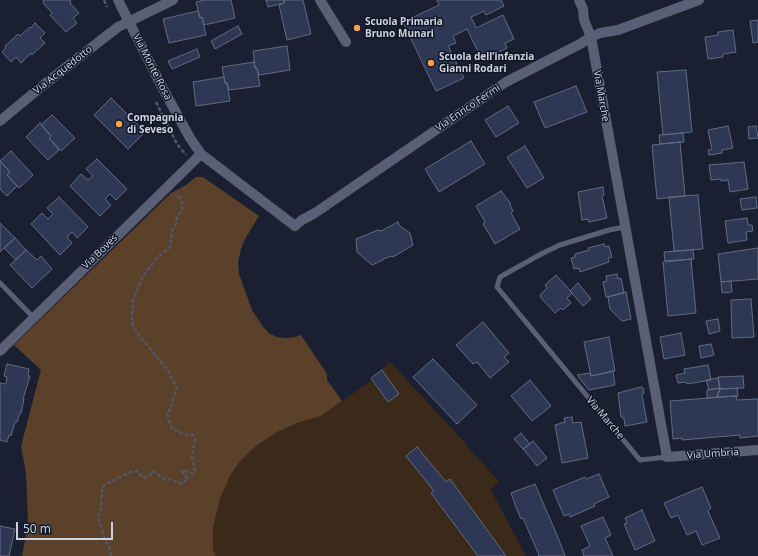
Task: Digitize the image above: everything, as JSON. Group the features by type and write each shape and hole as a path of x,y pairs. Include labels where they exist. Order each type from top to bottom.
{"street":[{"name":"Via Monte Rosa","path":"118,0 176,113 201,154 295,226"},
{"name":"Via Acquedotto","path":"0,121 47,82 118,27 174,0"},
{"path":"320,0 346,42"},
{"name":"Via Marche","path":"579,0 583,9 584,20 591,37 667,457"},
{"name":"Via Enrico Fermi","path":"295,226 498,87 515,77 600,33 618,30 699,0"},
{"name":"Via Boves","path":"0,351 166,186 201,154"},
{"name":"Via Umbria","path":"667,457 758,450"}],"lane":[{"name":"Via Marche","path":"625,227 609,230 560,245 500,277 497,287 640,460 667,457"},
{"path":"0,283 33,317"}],"path":[{"path":"111,556 110,549 104,537 98,516 101,509 104,485 133,471 137,471 143,478 150,475 153,471 165,480 170,479 182,484 188,478 182,471 187,471 193,474 195,469 192,457 195,439 193,435 186,435 172,429 167,414 171,409 177,389 169,372 138,335 132,322 133,301 138,287 143,276 158,257 170,247 172,231 176,224 177,217 182,210 183,206 181,199 166,186"}],"shaded area":[{"path":"196,177 203,177 259,216 245,239 238,262 239,274 252,310 270,334 277,337 286,338 301,335 327,374 327,380 342,401 321,416 300,422 277,432 256,446 240,461 230,476 220,499 213,528 213,550 216,556 22,556 28,523 26,473 21,446 41,370 14,345 171,193 186,185"},
{"path":"390,362 499,482 491,490 526,556 216,556 213,550 213,528 220,499 230,476 240,461 256,446 277,432 300,422 321,416 372,380 388,402 399,394 382,370"}],"building":[{"path":"43,0 70,0 70,3 79,13 73,18 77,23 66,32 50,15 52,13 43,3"},
{"path":"204,0 231,0 235,18 204,25 202,17 200,18 196,2"},
{"path":"266,0 284,0 284,3 268,7"},
{"path":"284,0 303,0 311,34 287,40 279,5 284,3"},
{"path":"437,0 501,0 504,6 486,15 484,11 471,17 476,28 503,15 514,39 505,43 507,48 482,60 467,29 453,36 456,43 448,46 464,78 436,91 403,22 439,5"},
{"path":"198,11 200,18 202,17 206,35 169,43 163,19"},
{"path":"758,20 758,42 753,43 750,21"},
{"path":"35,23 45,33 40,38 45,43 32,55 31,53 21,63 16,57 11,62 2,52 6,48 5,46 18,34 20,36"},
{"path":"238,26 242,34 215,49 211,41"},
{"path":"733,30 736,52 723,54 723,57 708,59 705,37 718,35 718,32"},
{"path":"287,46 290,70 259,75 257,68 255,68 253,51"},
{"path":"197,49 200,57 172,69 168,61"},
{"path":"254,62 255,68 257,68 260,86 229,90 227,83 225,83 222,67"},
{"path":"686,70 692,132 663,135 657,72"},
{"path":"224,77 225,83 227,83 230,101 196,106 193,82"},
{"path":"576,86 587,112 545,128 534,102"},
{"name":"Compagnia di Seveso","path":"111,98 145,132 128,149 94,115"},
{"path":"508,106 519,123 496,137 485,120"},
{"path":"52,115 75,138 61,151 49,138 51,136 41,125"},
{"path":"40,123 51,136 49,138 59,150 48,160 26,137"},
{"path":"728,126 733,148 722,150 722,153 709,155 708,150 712,149 708,130"},
{"path":"756,126 758,138 749,139 748,127"},
{"path":"683,133 684,142 660,144 659,135"},
{"path":"471,141 485,164 439,192 425,169"},
{"path":"680,142 685,196 657,199 652,145"},
{"path":"525,146 544,178 527,188 507,157"},
{"path":"11,151 33,175 19,188 7,175 10,172 0,161"},
{"path":"97,159 127,189 116,200 110,194 105,199 111,205 100,216 70,186 81,174 88,180 93,176 86,169"},
{"path":"0,161 10,172 7,175 17,186 7,196 0,189"},
{"path":"744,162 748,189 730,192 728,180 711,180 709,165"},
{"path":"603,187 604,195 602,196 607,218 589,222 588,219 582,220 578,192"},
{"path":"501,191 511,204 510,205 513,211 511,213 520,229 495,244 483,224 485,222 476,206"},
{"path":"698,195 703,249 674,251 669,197"},
{"path":"59,197 88,227 77,238 72,232 67,237 72,243 60,255 31,224 42,213 48,219 53,214 47,208"},
{"path":"756,197 757,208 742,210 740,199"},
{"path":"747,218 748,225 752,225 753,231 746,232 747,240 728,243 725,221"},
{"path":"398,222 400,226 410,233 413,245 393,257 383,259 372,265 357,252 356,239 378,230 381,231"},
{"path":"0,223 15,238 0,252"},
{"path":"15,238 26,250 16,260 4,248"},
{"path":"604,244 605,247 609,246 612,257 608,258 609,262 580,272 579,268 574,269 571,258 575,257 575,254 589,250 588,248"},
{"path":"758,248 758,279 721,282 718,254"},
{"path":"26,250 37,260 41,256 52,269 32,288 10,265"},
{"path":"693,250 694,259 665,261 664,252"},
{"path":"691,259 696,313 668,316 663,262"},
{"path":"617,274 618,279 621,278 624,293 606,297 603,282 607,281 606,276"},
{"path":"556,275 572,293 567,298 571,303 563,310 561,308 555,313 540,295 547,288 545,285"},
{"path":"731,281 732,292 722,293 721,282"},
{"path":"578,283 591,299 583,306 570,291"},
{"path":"626,292 631,319 622,321 610,309 608,297"},
{"path":"751,299 754,337 732,338 731,300"},
{"path":"718,319 720,331 709,334 706,321"},
{"path":"483,322 509,353 504,357 509,362 490,378 477,362 473,364 456,345"},
{"path":"681,333 685,355 664,359 660,337"},
{"path":"609,337 615,371 591,376 584,342"},
{"path":"711,344 714,355 701,358 699,346"},
{"path":"433,359 477,405 457,424 413,377"},
{"path":"7,364 29,369 28,376 30,376 23,399 21,413 17,422 15,422 11,436 9,435 7,442 0,440 0,383 6,384 7,377 4,376"},
{"path":"708,365 711,380 687,384 686,382 678,383 676,375 685,373 684,369"},
{"path":"382,370 399,394 388,402 371,378"},
{"path":"613,371 615,385 589,390 577,375 590,373 591,376"},
{"path":"743,376 744,388 720,389 718,377"},
{"path":"718,378 720,388 709,390 706,380"},
{"path":"530,380 551,406 532,421 511,396"},
{"path":"641,387 643,388 644,393 642,395 647,422 625,426 624,418 621,417 618,393"},
{"path":"720,388 717,397 707,398 707,390"},
{"path":"737,388 738,396 717,397 720,389"},
{"path":"736,396 737,400 758,399 758,436 740,438 740,435 682,440 682,438 673,439 670,401"},
{"path":"572,417 573,423 581,422 588,458 562,463 555,425 565,422 564,418"},
{"path":"521,433 530,444 523,449 514,439"},
{"path":"533,441 547,458 537,466 523,449"},
{"path":"417,447 446,482 450,479 506,556 478,556 431,493 434,491 406,456"},
{"path":"599,474 609,497 594,504 595,506 570,517 569,514 564,516 553,490 585,477 586,479"},
{"path":"535,484 565,556 538,556 539,555 523,518 521,519 516,507 511,493"},
{"path":"702,487 711,508 708,511 720,538 702,545 696,531 687,535 678,515 671,518 664,503"},
{"path":"642,510 655,541 635,550 624,524 627,523 625,518"},
{"path":"603,517 611,535 605,538 613,556 584,556 582,550 590,546 581,526"},
{"path":"0,526 15,529 9,556 0,556"}],"place":[{"name":"Scuola Primaria Bruno Munari","path":"357,28"},
{"name":"Scuola dell’infanzia Gianni Rodari","path":"431,63"},
{"name":"Compagnia di Seveso","path":"119,124"}]}
